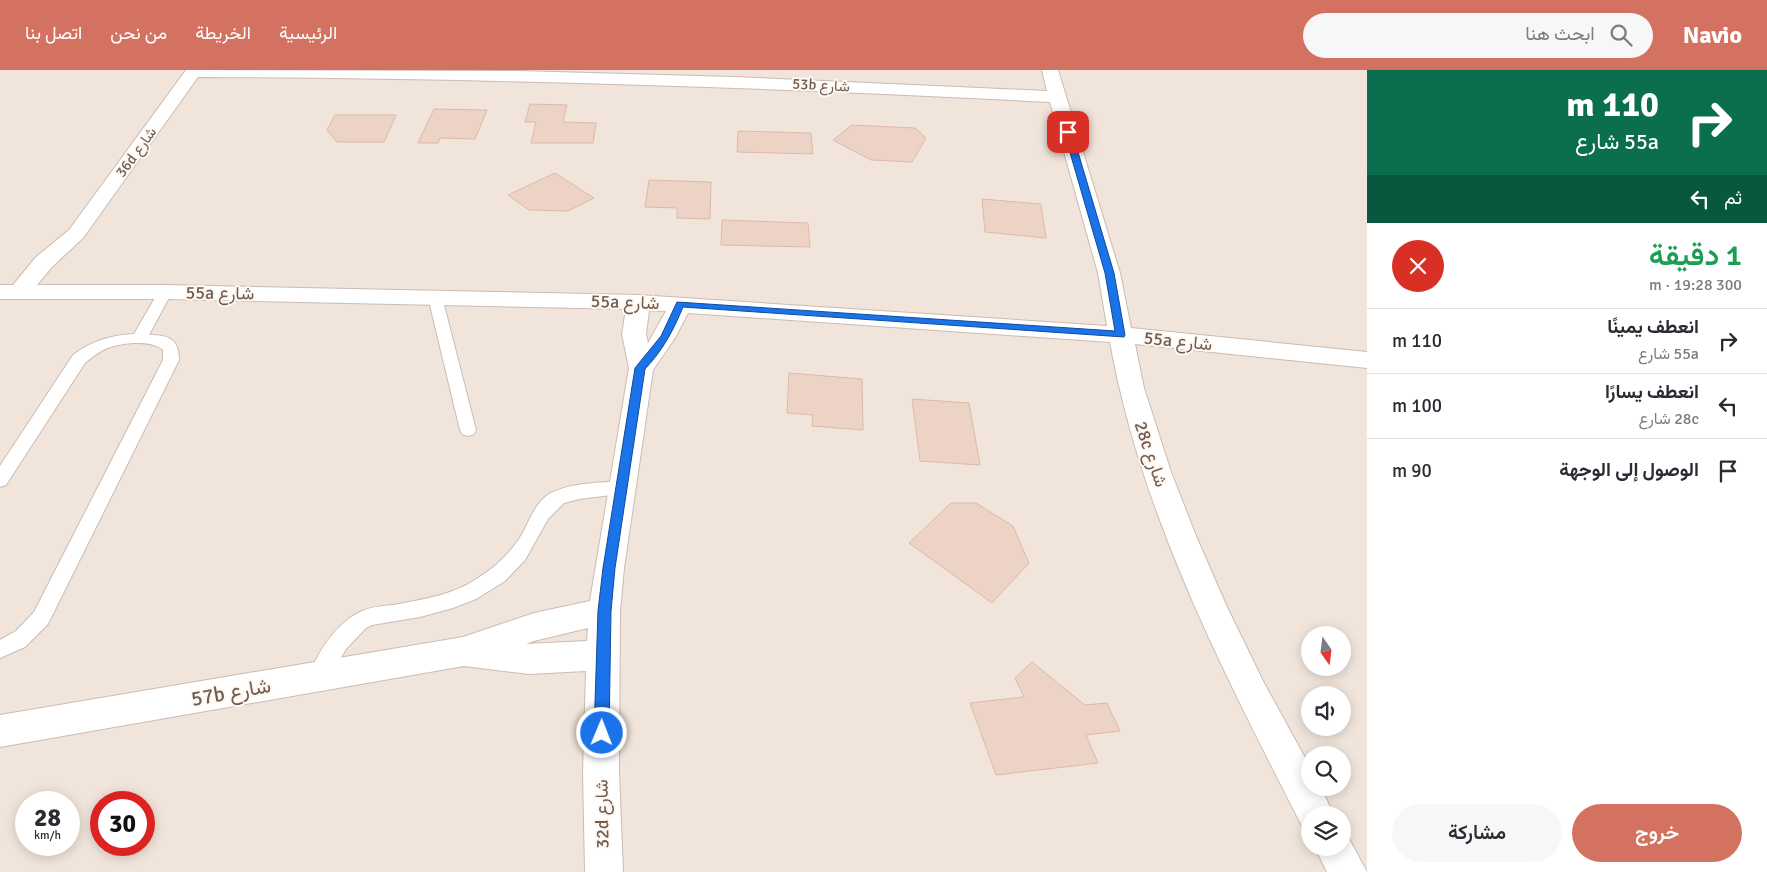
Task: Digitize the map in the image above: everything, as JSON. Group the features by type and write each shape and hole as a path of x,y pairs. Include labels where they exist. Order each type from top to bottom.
{"street":[{"name":"28c شارع","path":"1050,70 1109,273 1120,335 1138,415 1181,536 1212,609 1252,692 1311,806"},
{"name":"53b شارع","path":"195,71 632,78 1058,97"},
{"name":"36d شارع","path":"10,292 76,234 195,71"},
{"name":"36d شارع","path":"55,292 70,262 76,234"},
{"name":"55a شارع","path":"10,292 165,292 680,304 1120,335 1367,360"},
{"name":"32d شارع","path":"604,872 601,772 604,611 640,368 634,334 639,302"},
{"path":"640,368 655,352 666,336 680,304"},
{"name":"57b شارع","path":"0,731 463,652 534,627 604,611"},
{"name":"57b شارع","path":"463,652 529,659 603,655"},
{"path":"1339,856 1348,872"}],"lane":[{"path":"139,339 165,292"},
{"path":"435,298 468,430"},
{"path":"0,480 78,359 86,352 102,344 120,340 139,339 161,340 171,348 170,360 41,618 32,630 18,641 0,649"},
{"path":"318,677 348,628 358,622 369,617 456,600 478,589 497,576 521,552 540,514 555,499 566,494 622,488"}],"shaded area":[{"path":"0,70 1367,70 1367,872 0,872"}],"building":[{"path":"530,104 567,105 563,122 596,123 593,143 531,143 536,122 525,122"},
{"path":"434,109 487,110 475,139 440,138 438,143 418,143"},
{"path":"335,115 396,115 384,142 337,142 327,130"},
{"path":"852,125 915,128 926,138 912,162 871,160 833,140"},
{"path":"738,131 811,133 813,154 737,152"},
{"path":"555,173 594,198 568,211 529,210 508,195"},
{"path":"649,180 711,182 710,219 677,218 677,208 645,207"},
{"path":"982,199 1041,204 1046,238 985,232"},
{"path":"722,220 808,223 810,247 721,245"},
{"path":"789,373 862,379 863,430 812,426 813,415 787,413"},
{"path":"912,399 969,403 980,465 920,461"},
{"path":"951,503 976,503 1013,526 1029,563 992,603 909,543"},
{"path":"1032,662 1085,705 1107,703 1120,731 1086,735 1098,763 996,775 970,703 1024,697 1015,678"}],"route":[{"path":"602,733 604,611 640,368 655,352 666,336 680,304 1120,335 1118,314 1109,273 1068,132"}]}
